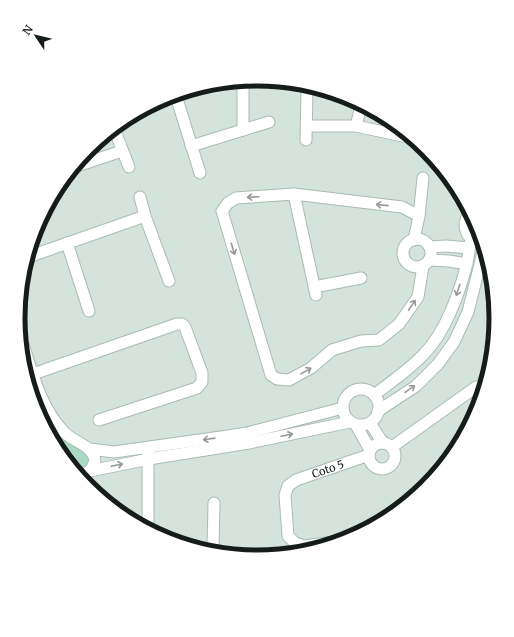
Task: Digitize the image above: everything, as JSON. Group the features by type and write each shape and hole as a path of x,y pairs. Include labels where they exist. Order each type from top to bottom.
{"street":[{"path":"243,87 243,130"},
{"path":"306,140 307,92"},
{"path":"177,101 200,174"},
{"path":"356,126 360,110"},
{"path":"191,146 270,122"},
{"path":"307,126 356,126 400,135"},
{"path":"116,134 129,167"},
{"path":"85,163 122,151"},
{"path":"414,240 419,216 423,178"},
{"path":"419,216 402,207 294,194 236,198 228,203 222,211 271,375 277,379 289,380 311,368 332,350 361,341 380,340 399,324 418,297 426,263 431,254 430,247 423,241 414,240 406,245 403,254 404,258 410,265 419,267 426,263 449,261 467,264"},
{"path":"294,194 315,291 361,278"},
{"path":"140,198 145,216 170,281"},
{"path":"34,255 145,216"},
{"path":"466,218 465,225 468,235 474,243"},
{"path":"66,243 89,311"},
{"path":"430,247 474,243"},
{"path":"374,395 405,372 425,354 439,335 452,308 474,243"},
{"path":"378,412 416,386 438,364 454,342 468,312 477,282 481,260"},
{"path":"33,380 177,324 182,324 185,327 199,367 202,382 197,388 99,420"},
{"path":"34,382 48,412 64,433 90,449 114,452 148,453 249,443 353,423 363,425 370,423 375,418 378,412 378,402 374,395 363,389 351,392 344,402 344,413 353,423 370,453 371,464 375,467 384,469 392,465 394,460 394,451 387,445 370,423"},
{"path":"370,453 373,446 387,445 476,387 479,387"},
{"path":"85,473 148,453 247,433 343,408"},
{"path":"85,473 95,462 93,453 90,449"},
{"path":"148,453 148,523"},
{"name":"Coto 5","path":"303,546 295,543 288,536 285,495 288,486 296,480 370,453"},
{"path":"214,503 214,546"}],"green space":[{"path":"45,411 48,412 95,457 83,471 64,447"}]}
